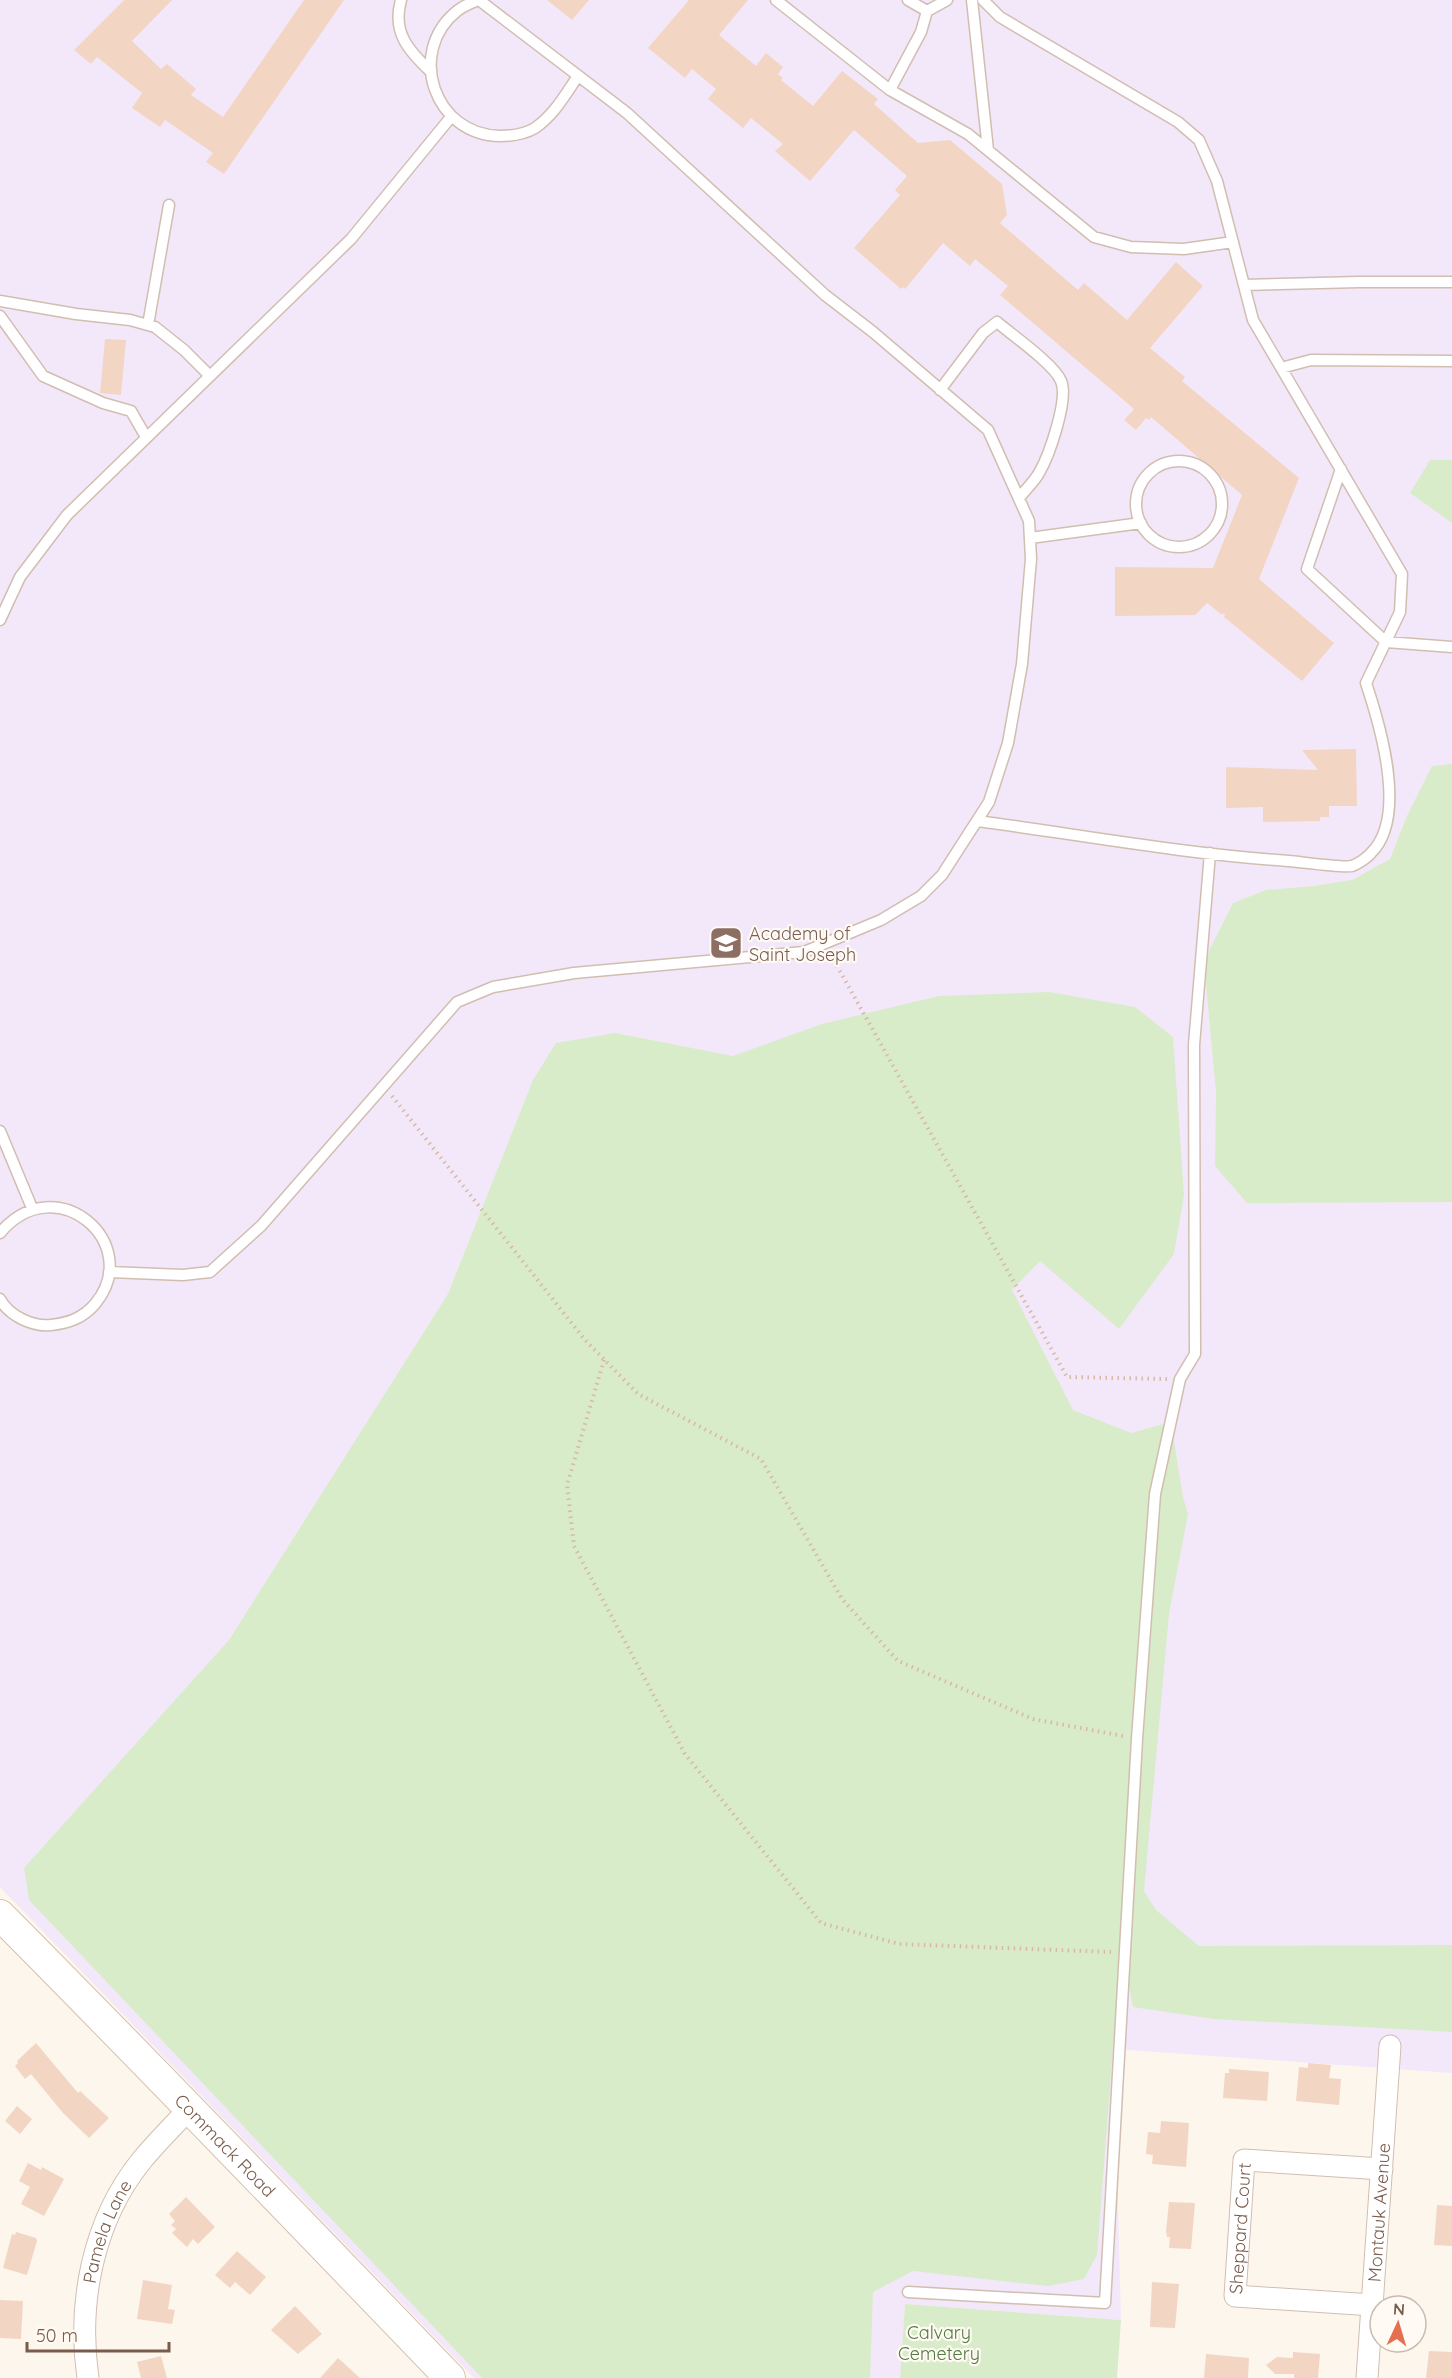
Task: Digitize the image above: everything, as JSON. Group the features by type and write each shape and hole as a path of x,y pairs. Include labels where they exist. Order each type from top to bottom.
{"street":[{"name":"Commack Road","path":"0,1915 132,2048 450,2378"},
{"name":"Montauk Avenue","path":"1374,2294 1390,2046"},
{"name":"Pamela Lane","path":"88,2378 84,2318 92,2262 111,2209 141,2161 189,2109"},
{"name":"Sheppard Court","path":"1368,2304 1235,2296 1244,2160 1382,2169"},
{"name":"Montauk Avenue","path":"1367,2378 1369,2354"}],"lane":[{"path":"401,0 397,17 408,50 430,71"},
{"path":"109,1272 183,1275 210,1272 261,1226 457,1002 493,987 574,973 804,952 881,920 921,896 942,875 989,802 1008,743 1022,664 1031,559 1029,521 988,430 873,332 825,295 627,113 478,0 458,10 442,27 432,48 430,71 435,93 451,117 466,128 487,136 511,136 533,129 551,115 578,76"},
{"path":"776,0 890,90 968,134 1094,237 1131,247 1184,249 1233,242"},
{"path":"908,0 927,11"},
{"path":"890,90 921,32 927,11 946,0"},
{"path":"972,0 988,150"},
{"path":"978,821 1254,859 1352,866 1371,855 1381,841 1385,827 1390,782 1380,727 1366,683 1400,612 1402,574 1253,320 1217,181 1199,140 1178,122 1000,17 983,0"},
{"path":"0,620 20,576 67,515 351,238 451,117"},
{"path":"148,325 169,205"},
{"path":"1244,285 1452,282"},
{"path":"0,300 76,314 130,320 155,327 184,350 210,376"},
{"path":"0,316 43,376 103,403 131,411 146,437"},
{"path":"940,390 983,333 997,322 1047,363 1062,381 1062,401 1051,448 1038,475 1019,498"},
{"path":"1281,368 1311,360 1452,361"},
{"path":"1185,461 1198,465 1210,474 1218,486 1222,500 1221,514 1215,527 1206,538 1194,544 1180,547 1166,545 1153,539 1141,523 1136,502 1138,489 1146,476 1157,467 1170,462 1185,461"},
{"path":"1341,470 1307,569 1386,642 1452,647"},
{"path":"1030,538 1141,523"},
{"path":"908,2292 1105,2303 1137,1739 1155,1494 1180,1379 1195,1354 1194,1045 1210,853"},
{"path":"0,1131 32,1208"},
{"path":"0,1233 11,1220 32,1208 55,1206 78,1213 96,1228 107,1248 109,1272 102,1294 87,1312 67,1323 44,1326 21,1319 0,1299"}],"path":[{"path":"824,944 1067,1377 1180,1379"},
{"path":"384,1086 585,1340 638,1394 761,1459 842,1599 898,1661 1033,1719 1137,1739"},
{"path":"604,1359 567,1485 574,1546 685,1754 821,1923 899,1944 1125,1953"}],"shaded area":[{"name":"Academy of Saint Joseph","path":"0,0 1452,0 1452,2073 1114,2049 1121,2320 905,2304 900,2378 474,2378 0,1887"}],"green space":[{"path":"1430,460 1452,460 1452,523 1410,493"},
{"path":"1452,764 1452,1202 1247,1203 1215,1166 1216,1093 1204,961 1233,903 1266,890 1352,880 1390,859 1407,816 1432,766"},
{"path":"1049,992 1135,1007 1173,1037 1184,1195 1174,1254 1119,1329 1040,1261 1012,1290 1073,1410 1131,1433 1171,1422 1183,1497 1188,1514 1169,1614 1144,1891 1156,1910 1199,1946 1452,1945 1452,2032 1214,2019 1133,2007 1121,1944 1097,2255 1084,2279 1048,2286 913,2271 873,2292 870,2378 482,2378 29,1900 24,1868 229,1640 448,1294 533,1080 556,1043 615,1033 733,1056 822,1024 939,996"},
{"name":"Calvary Cemetery","path":"905,2304 1121,2320 1117,2378 900,2378"}],"building":[{"path":"124,0 172,0 132,41 161,69 167,64 196,89 191,95 223,117 304,0 344,0 224,174 206,162 213,153 165,120 160,127 132,108 142,93 97,57 91,64 74,50"},
{"path":"547,0 589,0 572,20"},
{"path":"689,0 748,0 719,35 756,66 766,53 783,67 778,74 783,78 781,80 813,106 842,71 878,99 874,104 918,143 950,140 1002,184 1007,215 1000,223 1078,290 1084,283 1127,320 1176,262 1203,286 1150,348 1185,377 1182,381 1299,478 1259,579 1334,643 1302,681 1224,617 1225,614 1221,614 1207,603 1195,615 1115,616 1115,567 1213,568 1242,495 1151,417 1149,420 1146,418 1136,430 1124,420 1134,409 1000,295 1008,286 975,259 970,266 943,243 905,289 903,287 901,289 854,248 900,195 895,190 907,176 854,130 810,181 775,151 783,144 751,118 743,128 708,99 716,89 692,69 685,78 648,48"},
{"path":"105,339 126,340 121,395 100,393"},
{"path":"1356,749 1357,806 1329,806 1329,817 1320,817 1320,821 1263,822 1263,807 1226,808 1226,767 1318,770 1302,750"},
{"path":"36,2043 78,2093 80,2091 109,2118 89,2138 63,2113 31,2074 25,2079 15,2066 17,2061"},
{"path":"1308,2063 1331,2065 1329,2078 1341,2079 1339,2105 1296,2101 1299,2067 1308,2068"},
{"path":"1229,2069 1269,2072 1267,2101 1223,2098 1225,2073 1229,2073"},
{"path":"17,2106 32,2119 20,2134 5,2121"},
{"path":"1161,2121 1189,2123 1186,2167 1152,2164 1153,2155 1146,2154 1148,2132 1160,2133"},
{"path":"28,2163 41,2170 42,2167 64,2179 44,2216 21,2204 30,2187 19,2181"},
{"path":"186,2197 215,2227 198,2244 193,2239 187,2247 172,2233 176,2229 171,2225 175,2221 169,2214"},
{"path":"1169,2202 1195,2203 1191,2249 1169,2248 1170,2237 1167,2237 1166,2231"},
{"path":"1437,2205 1452,2206 1452,2246 1434,2245"},
{"path":"16,2232 36,2238 37,2241 27,2275 3,2268 12,2234 15,2235"},
{"path":"237,2251 266,2277 250,2295 235,2282 230,2288 215,2275"},
{"path":"143,2280 172,2285 168,2309 175,2310 172,2324 137,2319"},
{"path":"1152,2282 1179,2284 1175,2328 1150,2327"},
{"path":"0,2300 23,2301 21,2339 0,2338"},
{"path":"295,2306 322,2334 298,2354 271,2330"},
{"path":"1429,2351 1452,2352 1452,2378 1426,2378"},
{"path":"1293,2352 1320,2354 1318,2378 1294,2378 1294,2374 1275,2374 1266,2365 1277,2357 1293,2358"},
{"path":"1206,2354 1249,2358 1248,2378 1204,2378"},
{"path":"161,2356 167,2378 141,2378 137,2362"},
{"path":"338,2358 360,2378 320,2378"}],"place":[{"name":"Academy of Saint Joseph","path":"726,943"}]}
